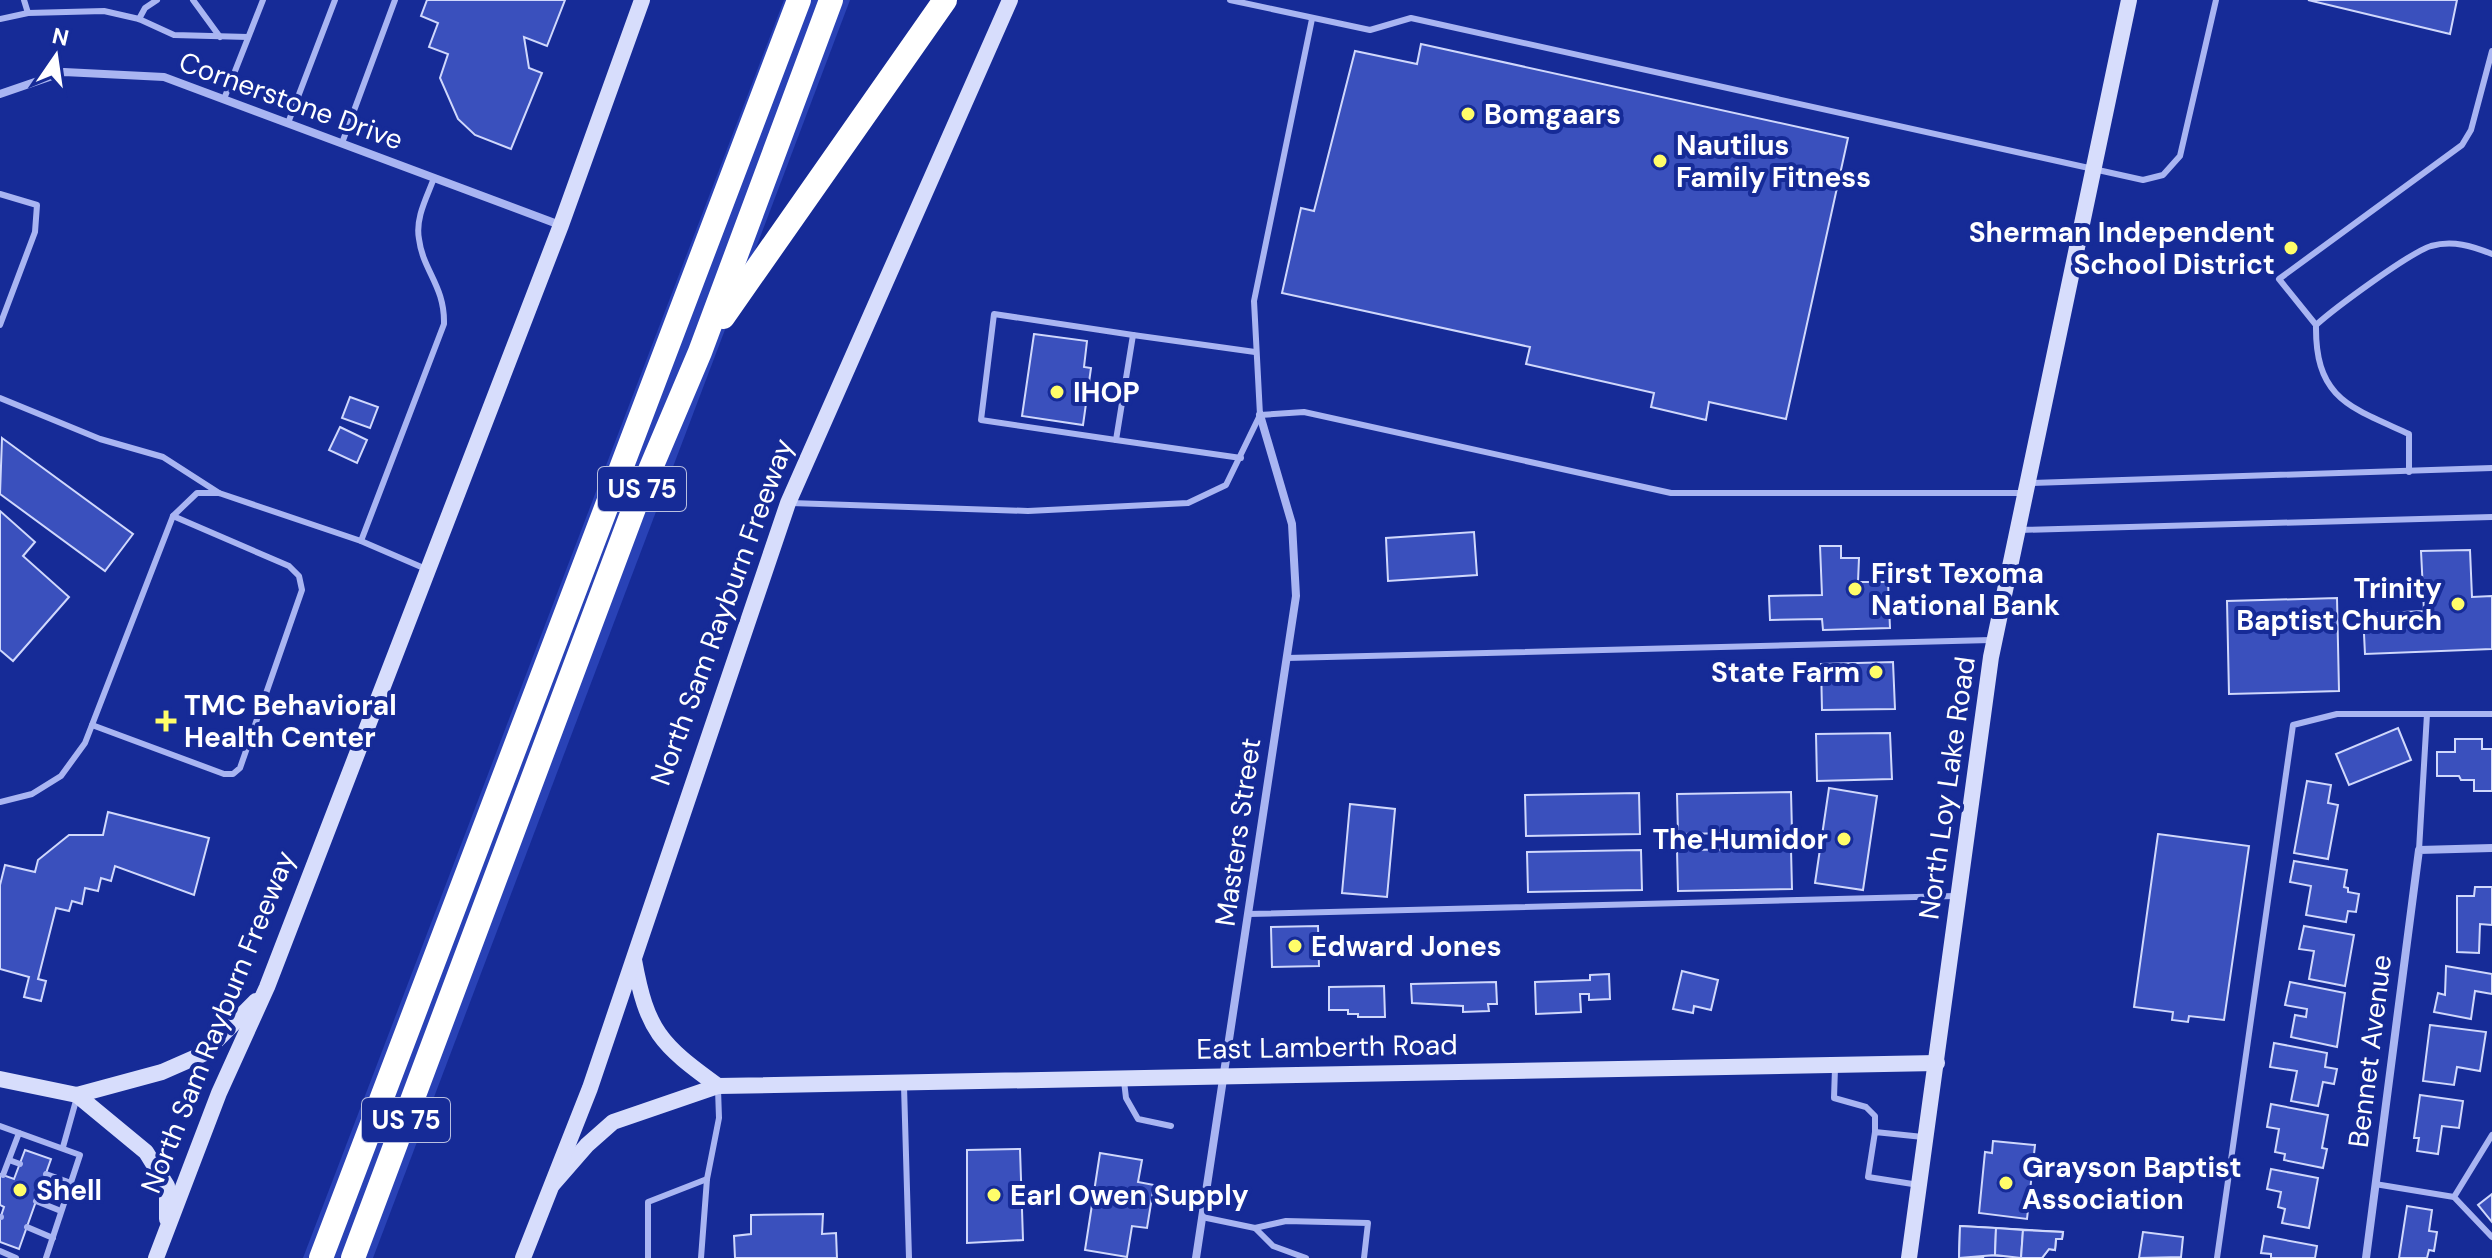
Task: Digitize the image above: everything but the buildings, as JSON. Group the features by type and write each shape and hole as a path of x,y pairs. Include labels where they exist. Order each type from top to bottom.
{"highway":[{"name":"US 75","path":"321,1258 799,0"},
{"name":"US 75","path":"353,1258 630,518 700,352 831,0"},
{"path":"700,352 772,243 945,0"}],"main road":[{"name":"North Sam Rayburn Freeway","path":"156,1258 219,1093 267,987 561,225 642,0"},
{"name":"North Sam Rayburn Freeway","path":"523,1258 590,1088 788,503 1010,0"},
{"name":"North Loy Lake Road","path":"1909,1258 1994,640 2129,0"},
{"path":"633,955 642,1004 659,1038 718,1086"},
{"path":"0,1079 77,1095 162,1072 203,1054 267,987"},
{"name":"East Lamberth Road","path":"553,1184 587,1145 613,1122 718,1086 1937,1063"},
{"path":"77,1095 146,1152 167,1186 168,1228"}],"street":[{"name":"Cornerstone Drive","path":"0,94 64,72 164,77 561,225"},
{"name":"Masters Street","path":"1196,1258 1296,596 1292,524 1260,415"},
{"path":"2419,850 2492,848"},
{"name":"Bennet Avenue","path":"2366,1258 2419,850"}],"lane":[{"path":"24,0 28,13"},
{"path":"139,19 145,8 157,0"},
{"path":"193,0 220,37"},
{"path":"224,99 263,0"},
{"path":"288,123 335,0"},
{"path":"342,143 395,0"},
{"path":"1230,0 1370,30 1411,18 2143,180 2163,175 2180,156 2216,0"},
{"path":"0,19 28,13 104,11 139,19 174,35 248,37"},
{"path":"788,503 1028,511 1188,503 1226,485 1260,415 1254,301 1312,19"},
{"path":"2409,472 2409,434 2356,410 2326,385 2316,353 2316,325 2279,279 2462,145 2471,130 2492,51"},
{"path":"361,541 444,324 445,301 419,240 419,218 434,178"},
{"path":"0,194 37,205 35,232 0,325"},
{"path":"2316,325 2335,308 2429,246 2465,243 2492,254"},
{"path":"1241,458 981,420 994,314 1255,352"},
{"path":"1116,440 1133,335"},
{"path":"0,398 100,439 163,457 219,493 361,541 426,569"},
{"path":"1260,415 1304,412 1671,493 2024,488 2492,468"},
{"path":"0,802 32,794 61,776 85,743 173,516 197,493 219,493"},
{"path":"92,725 224,774 233,774 240,768 302,590 299,576 289,566 173,516"},
{"path":"2015,530 2492,517"},
{"path":"1287,658 1994,640"},
{"path":"2217,1258 2293,725 2337,714 2492,714"},
{"path":"2419,850 2427,714"},
{"path":"1248,914 1959,896"},
{"path":"1835,1065 1834,1098 1866,1107 1875,1116 1868,1177 1920,1185"},
{"path":"1124,1077 1126,1098 1138,1119 1171,1126"},
{"path":"904,1082 909,1258"},
{"path":"701,1258 707,1179 719,1118 718,1086"},
{"path":"63,1147 77,1095"},
{"path":"0,1126 80,1155 46,1258"},
{"path":"1875,1132 1926,1137"},
{"path":"3,1175 19,1133"},
{"path":"2454,1197 2492,1135"},
{"path":"9,1160 20,1164"},
{"path":"46,1174 71,1183"},
{"path":"648,1258 648,1202 707,1179"},
{"path":"2375,1184 2454,1197 2492,1237"},
{"path":"36,1201 61,1211"},
{"path":"1202,1217 1255,1228 1286,1221 1368,1223 1364,1258"},
{"path":"27,1227 53,1238"},
{"path":"1255,1228 1273,1246 1306,1258"},
{"path":"0,1251 16,1258"}],"shaded area":[{"path":"784,0 850,0 373,1258 303,1258"}],"place":[{"name":"Bomgaars","path":"1468,114"},
{"name":"Nautilus Family Fitness","path":"1660,161"},
{"name":"Sherman Independent School District","path":"2291,248"},
{"name":"IHOP","path":"1057,392"},
{"name":"First Texoma National Bank","path":"1855,589"},
{"name":"Trinity Baptist Church","path":"2458,604"},
{"name":"State Farm","path":"1876,672"},
{"name":"TMC Behavioral Health Center","path":"166,721"},
{"name":"The Humidor","path":"1844,839"},
{"name":"Edward Jones","path":"1295,946"},
{"name":"Grayson Baptist Association","path":"2006,1183"},
{"name":"Shell","path":"20,1190"},
{"name":"Earl Owen Supply","path":"994,1195"}]}
